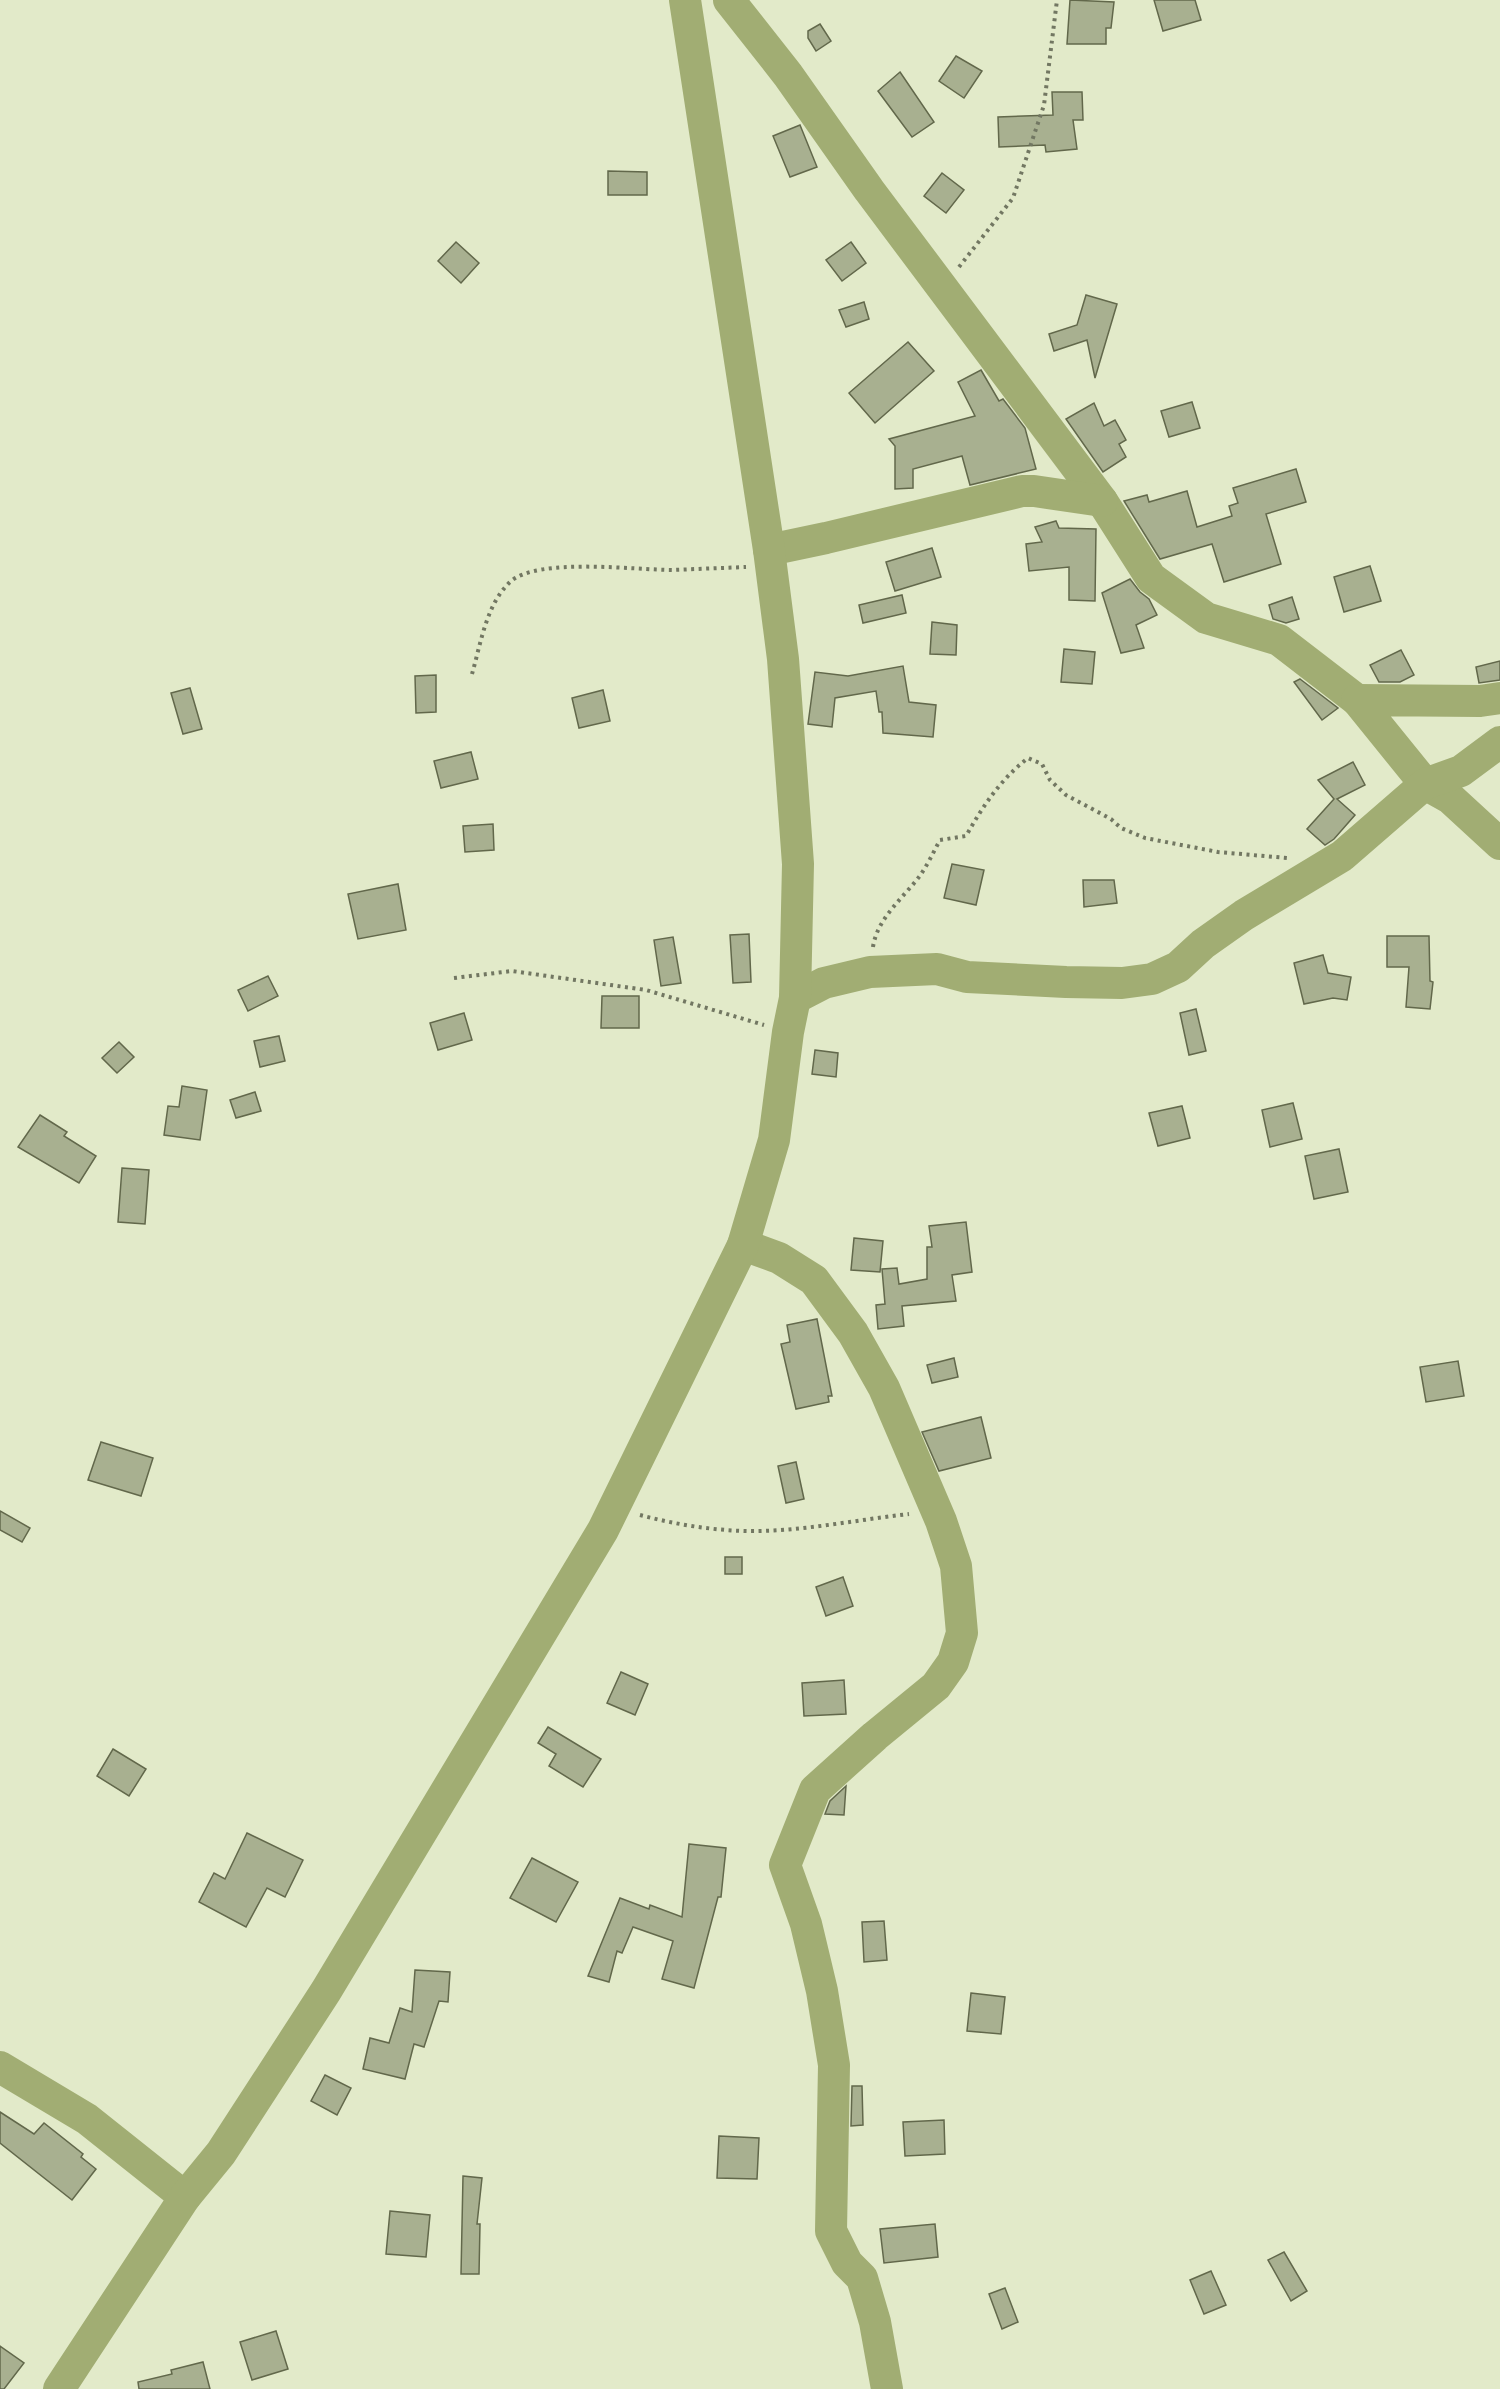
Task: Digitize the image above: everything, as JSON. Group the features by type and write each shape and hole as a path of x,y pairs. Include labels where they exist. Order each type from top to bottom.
{"street":[{"path":"59,2389 185,2197 221,2153 326,1991 603,1530 743,1245 774,1140 788,1032 795,998 798,864 783,659 770,558 685,0"},
{"path":"729,0 788,75 941,289 1102,501 1151,578 1206,618 1279,640 1357,700 1425,784 1450,798 1500,844"},
{"path":"770,558 1022,491 1102,501"},
{"path":"1357,700 1480,701 1500,698"},
{"path":"795,998 824,983 870,972 937,969 967,977 1066,982 1122,983 1152,979 1178,967 1203,944 1244,915 1342,856 1425,784 1461,771 1500,742"},
{"path":"743,1245 779,1258 814,1280 853,1333 884,1388 937,1511 956,1566 962,1634 953,1662 936,1686 875,1736 815,1790 785,1865 812,1946 834,2066 831,2231 847,2263 862,2278 875,2322 887,2389"},
{"path":"0,2067 87,2119 185,2197"}],"path":[{"path":"941,289 1013,198 1044,105 1057,0"},
{"path":"472,674 486,623 498,596 512,580 541,569 615,567 671,570 770,558"},
{"path":"870,972 875,934 903,893 927,866 940,840 966,836 987,800 1012,771 1028,758 1042,764 1050,780 1066,795 1111,819 1121,828 1145,838 1218,852 1269,858 1283,856 1320,870"},
{"path":"454,978 512,971 646,990 788,1032"},
{"path":"614,1507 675,1524 745,1531 937,1511"}],"building":[{"path":"1070,0 1114,2 1111,28 1106,28 1106,44 1067,44"},
{"path":"1154,0 1195,0 1201,20 1163,31"},
{"path":"820,24 831,41 816,51 808,38 808,31"},
{"path":"956,56 982,71 964,98 939,81"},
{"path":"900,72 934,122 912,137 878,91"},
{"path":"1052,92 1082,92 1083,120 1073,120 1077,149 1046,152 1045,145 999,147 998,117 1053,115"},
{"path":"800,125 817,167 790,177 773,136"},
{"path":"608,171 647,172 647,195 608,195"},
{"path":"942,173 964,190 946,213 924,196"},
{"path":"456,242 479,263 461,283 438,261"},
{"path":"851,242 866,263 842,281 826,260"},
{"path":"1086,295 1117,304 1095,378 1087,340 1054,351 1049,334 1077,325"},
{"path":"864,302 869,319 846,327 839,310"},
{"path":"908,342 934,371 875,423 849,393"},
{"path":"981,370 999,401 1003,399 1025,428 1036,469 970,485 962,456 913,469 913,488 895,489 895,446 889,439 975,416 958,382"},
{"path":"1192,402 1200,428 1169,437 1161,411"},
{"path":"1094,403 1104,426 1115,420 1126,440 1119,444 1126,457 1103,472 1066,419"},
{"path":"1296,469 1306,502 1266,514 1281,564 1224,582 1212,544 1160,559 1124,501 1147,495 1149,502 1187,491 1197,527 1232,516 1229,506 1238,503 1233,488"},
{"path":"1056,521 1059,528 1096,529 1095,601 1069,600 1069,567 1029,571 1026,544 1042,542 1035,527"},
{"path":"932,548 941,577 895,591 886,562"},
{"path":"1370,566 1381,601 1344,612 1334,577"},
{"path":"1130,579 1149,599 1157,615 1136,625 1144,648 1121,653 1102,593"},
{"path":"902,595 906,613 863,623 859,605"},
{"path":"1292,597 1299,619 1286,623 1273,619 1269,605"},
{"path":"932,622 957,625 956,655 930,654"},
{"path":"1064,649 1095,652 1092,684 1061,682"},
{"path":"1401,650 1414,675 1400,682 1379,682 1370,665"},
{"path":"1500,661 1500,680 1479,683 1476,667"},
{"path":"903,666 909,702 936,705 933,737 883,733 882,712 879,712 876,691 835,698 832,727 808,724 815,672 848,676"},
{"path":"436,675 436,712 416,713 415,676"},
{"path":"1300,679 1338,708 1322,720 1294,682"},
{"path":"190,688 202,729 183,734 171,693"},
{"path":"603,690 610,721 579,728 572,698"},
{"path":"471,752 478,779 441,788 434,761"},
{"path":"1353,762 1365,785 1337,799 1355,815 1334,839 1325,845 1307,829 1334,799 1318,780"},
{"path":"493,824 494,850 465,852 463,826"},
{"path":"952,864 984,870 976,905 944,898"},
{"path":"1083,880 1114,880 1117,903 1084,907"},
{"path":"398,884 406,930 358,939 348,894"},
{"path":"749,934 751,982 733,983 730,935"},
{"path":"1387,936 1429,936 1430,981 1433,982 1430,1009 1406,1007 1409,967 1387,967"},
{"path":"673,937 681,983 661,986 654,940"},
{"path":"1323,955 1328,973 1351,977 1347,1000 1333,998 1304,1004 1294,963"},
{"path":"268,976 278,996 248,1011 238,990"},
{"path":"602,996 639,996 639,1028 601,1028"},
{"path":"1196,1009 1206,1051 1189,1055 1180,1013"},
{"path":"464,1013 472,1040 438,1050 430,1023"},
{"path":"279,1036 285,1061 260,1067 254,1041"},
{"path":"119,1042 134,1057 117,1073 102,1058"},
{"path":"815,1050 838,1053 836,1077 812,1074"},
{"path":"182,1086 207,1090 200,1140 164,1135 168,1106 179,1107"},
{"path":"255,1092 261,1111 236,1118 230,1100"},
{"path":"1293,1103 1302,1139 1270,1147 1262,1110"},
{"path":"1182,1106 1190,1138 1158,1146 1149,1113"},
{"path":"40,1115 67,1132 64,1136 96,1156 79,1183 18,1147"},
{"path":"1339,1149 1348,1192 1314,1199 1305,1156"},
{"path":"122,1168 149,1170 145,1224 118,1222"},
{"path":"966,1222 972,1272 952,1275 956,1301 902,1306 904,1326 878,1329 876,1305 885,1304 882,1269 897,1268 899,1284 927,1279 927,1247 932,1247 929,1226"},
{"path":"854,1238 883,1241 880,1272 851,1270"},
{"path":"817,1319 832,1396 828,1396 829,1402 796,1409 781,1344 790,1342 787,1325"},
{"path":"954,1358 958,1377 932,1383 927,1365"},
{"path":"1458,1361 1464,1396 1426,1402 1420,1367"},
{"path":"981,1417 991,1458 939,1471 922,1432"},
{"path":"101,1442 153,1458 141,1496 88,1480"},
{"path":"796,1462 804,1499 786,1503 778,1466"},
{"path":"0,1511 30,1528 22,1542 0,1530"},
{"path":"725,1557 742,1557 742,1574 725,1574"},
{"path":"843,1577 853,1606 826,1616 816,1587"},
{"path":"621,1672 648,1684 635,1715 607,1703"},
{"path":"844,1680 846,1714 804,1716 802,1683"},
{"path":"548,1727 601,1759 583,1787 549,1766 556,1754 538,1743"},
{"path":"113,1749 146,1769 129,1796 97,1776"},
{"path":"846,1786 844,1815 825,1814 830,1801"},
{"path":"247,1833 303,1860 285,1897 267,1888 246,1927 199,1902 214,1873 225,1879"},
{"path":"689,1844 726,1848 721,1897 718,1897 694,1988 662,1979 673,1941 633,1927 622,1953 617,1951 609,1982 588,1976 620,1898 649,1909 650,1905 682,1917"},
{"path":"532,1858 578,1882 556,1922 510,1898"},
{"path":"884,1921 887,1960 864,1962 862,1922"},
{"path":"415,1970 450,1972 448,2002 439,2001 424,2047 414,2044 405,2079 363,2069 370,2038 389,2043 400,2008 412,2012"},
{"path":"971,1993 1005,1997 1001,2034 967,2031"},
{"path":"325,2075 351,2088 337,2115 311,2101"},
{"path":"852,2086 862,2086 863,2125 851,2126"},
{"path":"0,2112 34,2134 44,2123 83,2154 81,2157 96,2169 72,2200 0,2143"},
{"path":"944,2120 945,2154 905,2156 903,2122"},
{"path":"719,2136 759,2138 757,2179 717,2178"},
{"path":"463,2176 482,2178 477,2224 480,2224 479,2274 461,2274"},
{"path":"390,2211 430,2215 426,2257 386,2254"},
{"path":"935,2224 938,2257 884,2263 880,2229"},
{"path":"1284,2252 1307,2291 1291,2301 1268,2260"},
{"path":"1211,2271 1226,2305 1204,2314 1190,2280"},
{"path":"1005,2288 1018,2322 1002,2329 989,2294"},
{"path":"276,2331 288,2369 252,2380 240,2342"},
{"path":"0,2346 24,2363 4,2389 0,2389"},
{"path":"203,2362 210,2389 139,2389 138,2382 172,2374 171,2370"}]}
